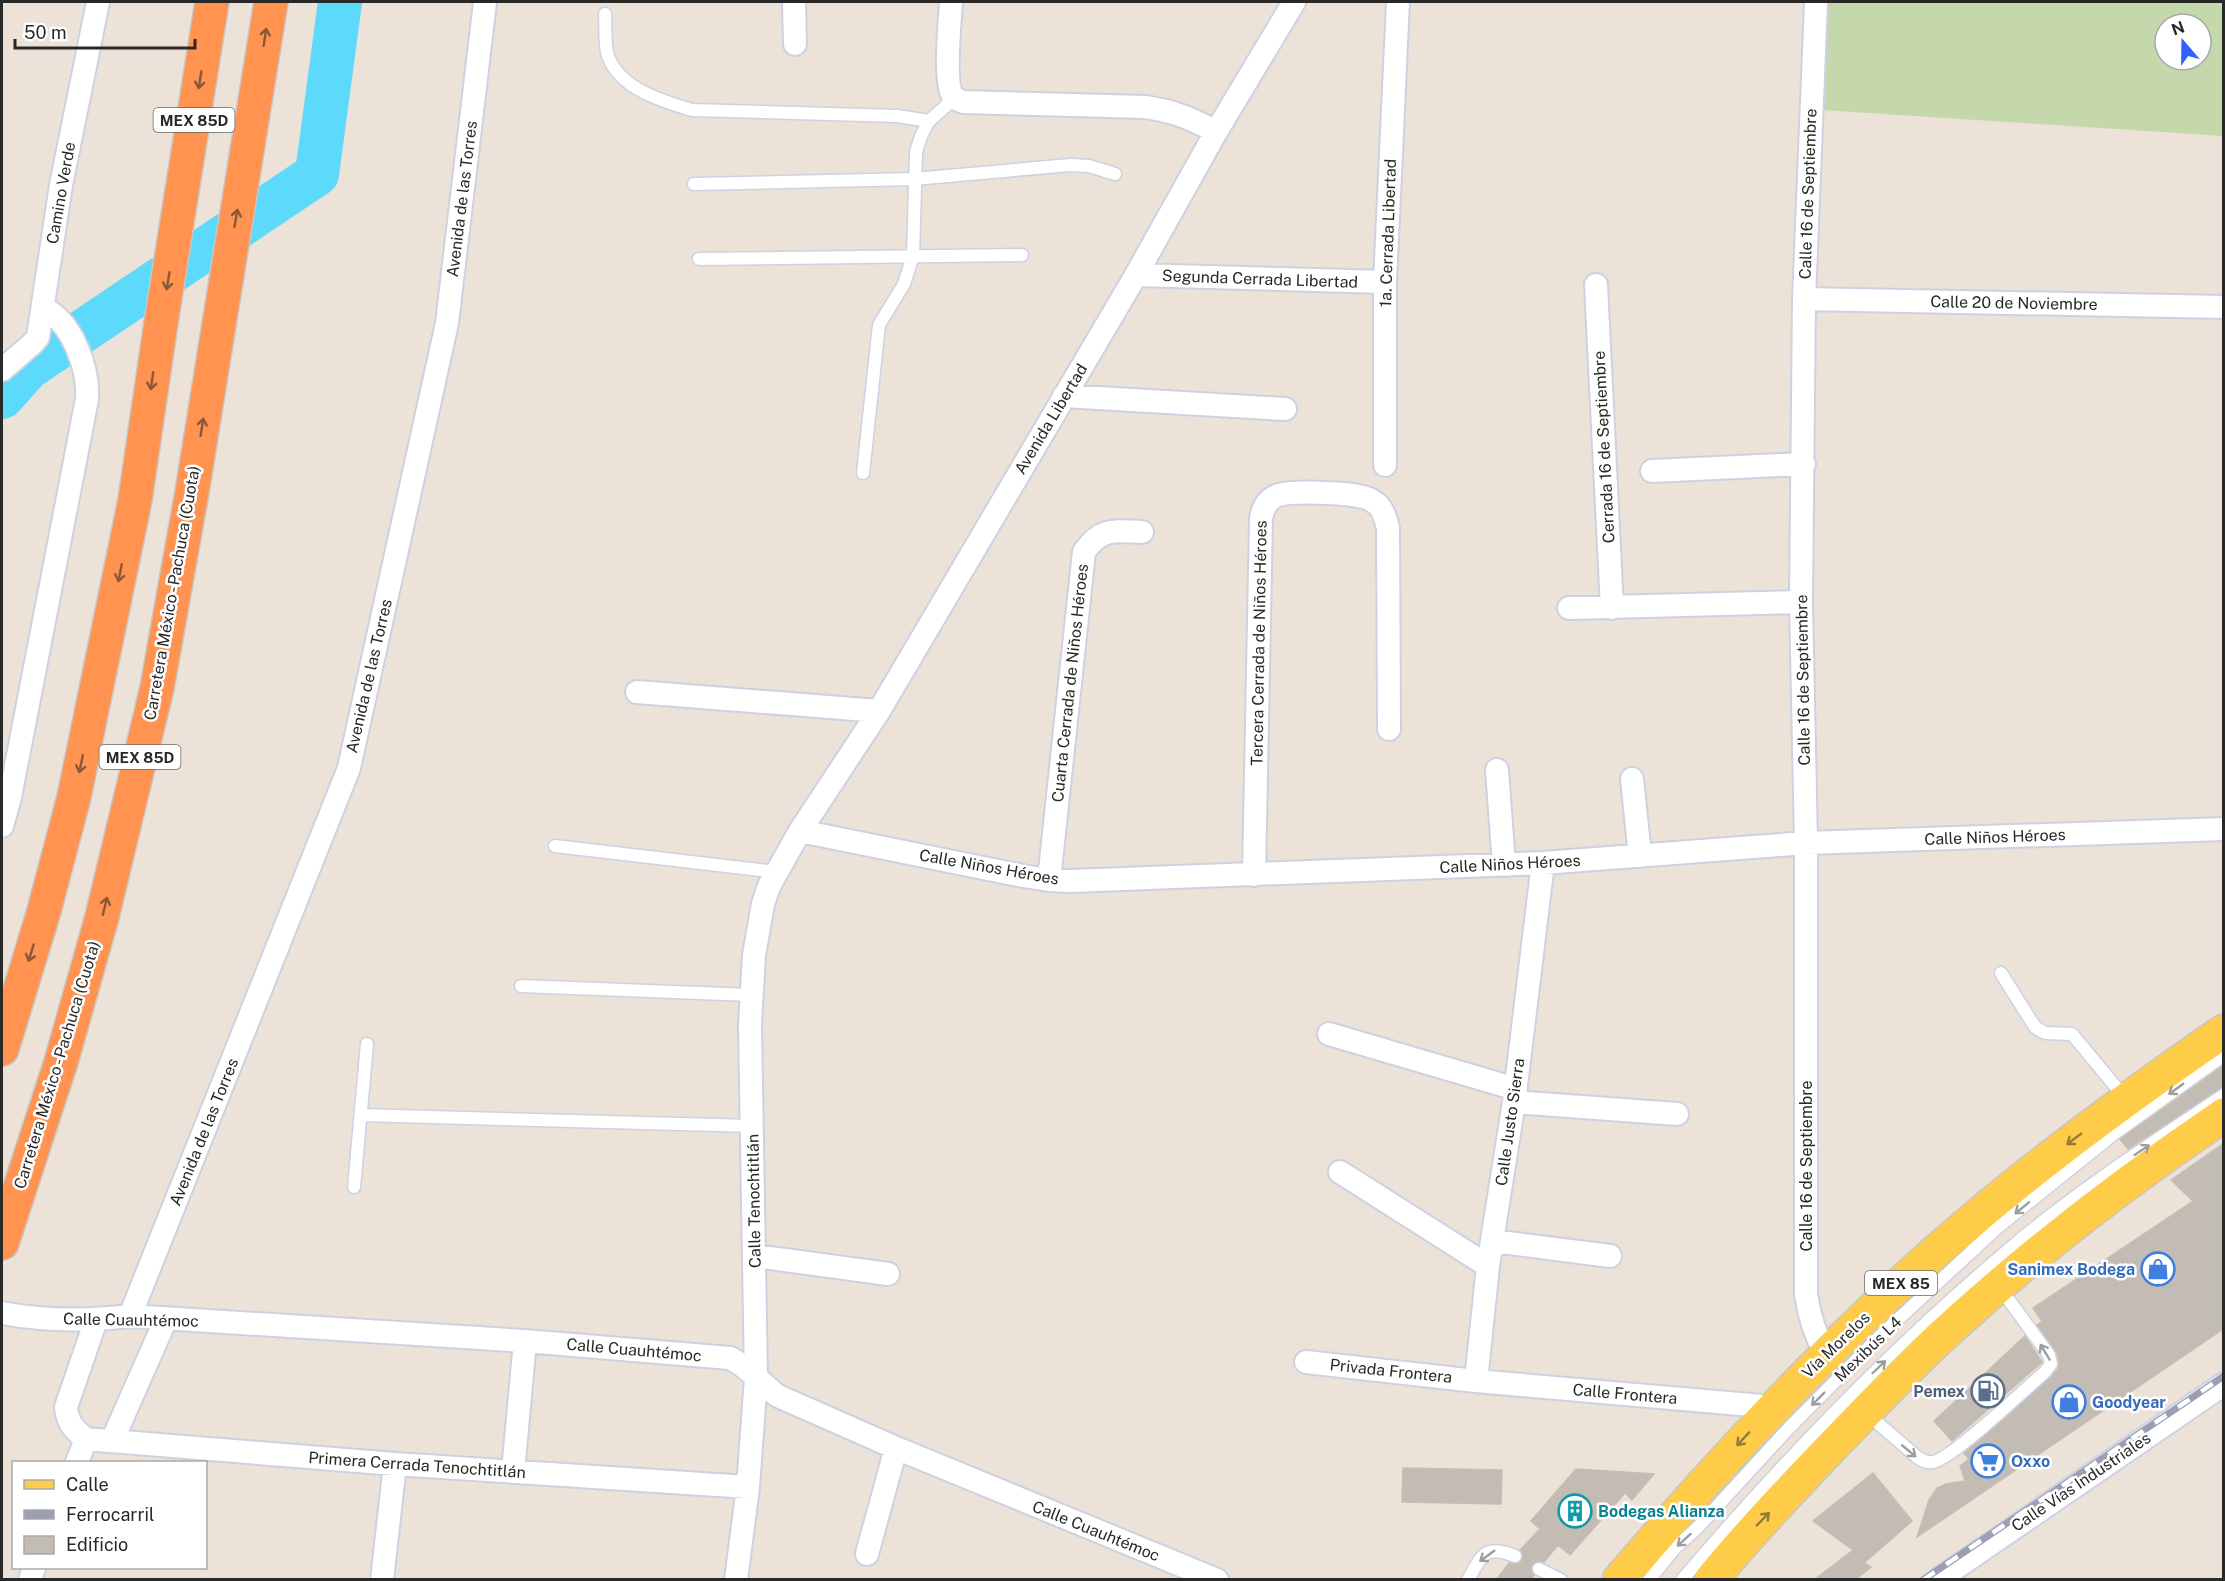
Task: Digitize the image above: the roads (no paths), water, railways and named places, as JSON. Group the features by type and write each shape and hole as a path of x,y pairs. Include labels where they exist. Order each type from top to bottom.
{"highway":[{"name":"MEX 85D","path":"2,1049 44,911 74,797 135,500 212,2"},
{"name":"Carretera México - Pachuca (Cuota)","path":"2,1242 61,1062 102,918 157,688 192,492 271,2"}],"main road":[{"name":"Vía Morelos","path":"1619,1580 1696,1490 1774,1407 1826,1354 1906,1279 1982,1212 2125,1099 2223,1031"},
{"path":"1712,1580 1749,1534 1942,1336 2057,1238 2223,1114"}],"street":[{"name":"Camino Verde","path":"2,370 36,340 43,308 61,185 98,2"},
{"name":"Avenida de las Torres","path":"130,1316 349,768 447,323 485,2"},
{"path":"794,2 795,44"},
{"path":"951,2 948,75 950,89 955,98 963,102 1145,107 1173,111 1216,132"},
{"name":"Avenida Libertad","path":"800,831 879,711 1294,2"},
{"name":"1a. Cerrada Libertad","path":"1385,465 1385,282 1398,2"},
{"name":"Calle 16 de Septiembre","path":"1816,2 1804,299 1801,602 1806,843 1806,1294 1809,1313 1826,1354"},
{"name":"Segunda Cerrada Libertad","path":"1136,275 1385,282"},
{"name":"Cerrada 16 de Septiembre","path":"1596,285 1612,608"},
{"name":"Calle 20 de Noviembre","path":"1804,299 2223,307"},
{"path":"2,826 10,797 87,399 87,376 78,351 55,315 43,308"},
{"path":"1064,396 1285,409"},
{"path":"1652,471 1804,464"},
{"name":"Tercera Cerrada de Niños Héroes","path":"1254,875 1261,518 1263,508 1276,496 1288,493 1353,495 1366,498 1378,506 1385,516 1388,528 1389,729"},
{"name":"Cuarta Cerrada de Niños Héroes","path":"1049,880 1084,552 1091,541 1101,534 1113,531 1142,532"},
{"path":"1569,609 1801,602"},
{"path":"637,692 879,711"},
{"path":"1497,770 1504,864"},
{"path":"1632,779 1640,856"},
{"name":"Calle Niños Héroes","path":"800,831 1049,880 1254,875 1543,863 1806,843 2223,829"},
{"name":"Calle Tenochtitlán","path":"736,1580 748,1487 756,1378 751,995 758,924 763,904 777,872 800,831"},
{"name":"Calle Justo Sierra","path":"1476,1381 1488,1266 1515,1096 1543,863"},
{"path":"1329,1034 1515,1096 1677,1114"},
{"path":"1340,1172 1488,1266"},
{"path":"1493,1241 1610,1256"},
{"path":"755,1256 888,1274"},
{"name":"Calle Cuauhtémoc","path":"2,1313 23,1317 96,1320 130,1316 166,1318 525,1341 730,1358 742,1364 778,1396 896,1449 1217,1580"},
{"path":"112,1441 166,1318"},
{"path":"77,1461 86,1438 75,1431 67,1415 66,1407 96,1320"},
{"path":"513,1472 525,1341"},
{"name":"Privada Frontera","path":"1306,1362 1476,1381"},
{"name":"Calle Frontera","path":"1476,1381 1774,1407"},
{"name":"Calle Vías Industriales","path":"1938,1580 2223,1384"},
{"name":"Primera Cerrada Tenochtitlán","path":"86,1438 395,1464 748,1487"},
{"path":"867,1554 896,1449"},
{"path":"382,1580 395,1464"}],"lane":[{"path":"605,14 608,56 618,72 634,86 659,100 692,110 887,116 929,120"},
{"path":"863,473 879,325 904,284 913,256 916,152 929,120 955,98"},
{"path":"694,184 914,179 1070,165 1089,166 1115,174"},
{"path":"699,260 1022,255"},
{"path":"555,846 777,872"},
{"path":"2001,973 2035,1028 2045,1033 2072,1034 2125,1099"},
{"path":"521,986 751,995"},
{"path":"354,1187 367,1044"},
{"name":"Mexibús L4","path":"1649,1580 1675,1548 1699,1526 1788,1429 1881,1335 1998,1227 2115,1133 2223,1055"},
{"name":"Mexibús L4","path":"1682,1580 1756,1494 1879,1367 2014,1245 2124,1162 2223,1095"},
{"path":"361,1114 752,1126"},
{"path":"1865,1413 1916,1456 1923,1461 1933,1462 1955,1449 2046,1372 2051,1364 2049,1355 1999,1287"},
{"path":"1468,1580 1477,1563 1489,1551 1500,1550 1515,1556"},
{"path":"1539,1569 1561,1580"}],"waterway":[{"path":"2,397 28,368 317,174 340,2"}],"railway":[{"path":"1923,1580 2224,1376"}],"place":[{"name":"Sanimex Bodega","path":"2158,1269"},
{"name":"Pemex","path":"1988,1391"},
{"name":"Goodyear","path":"2069,1402"},
{"name":"Oxxo","path":"1988,1461"},
{"name":"Bodegas Alianza","path":"1575,1511"}]}
